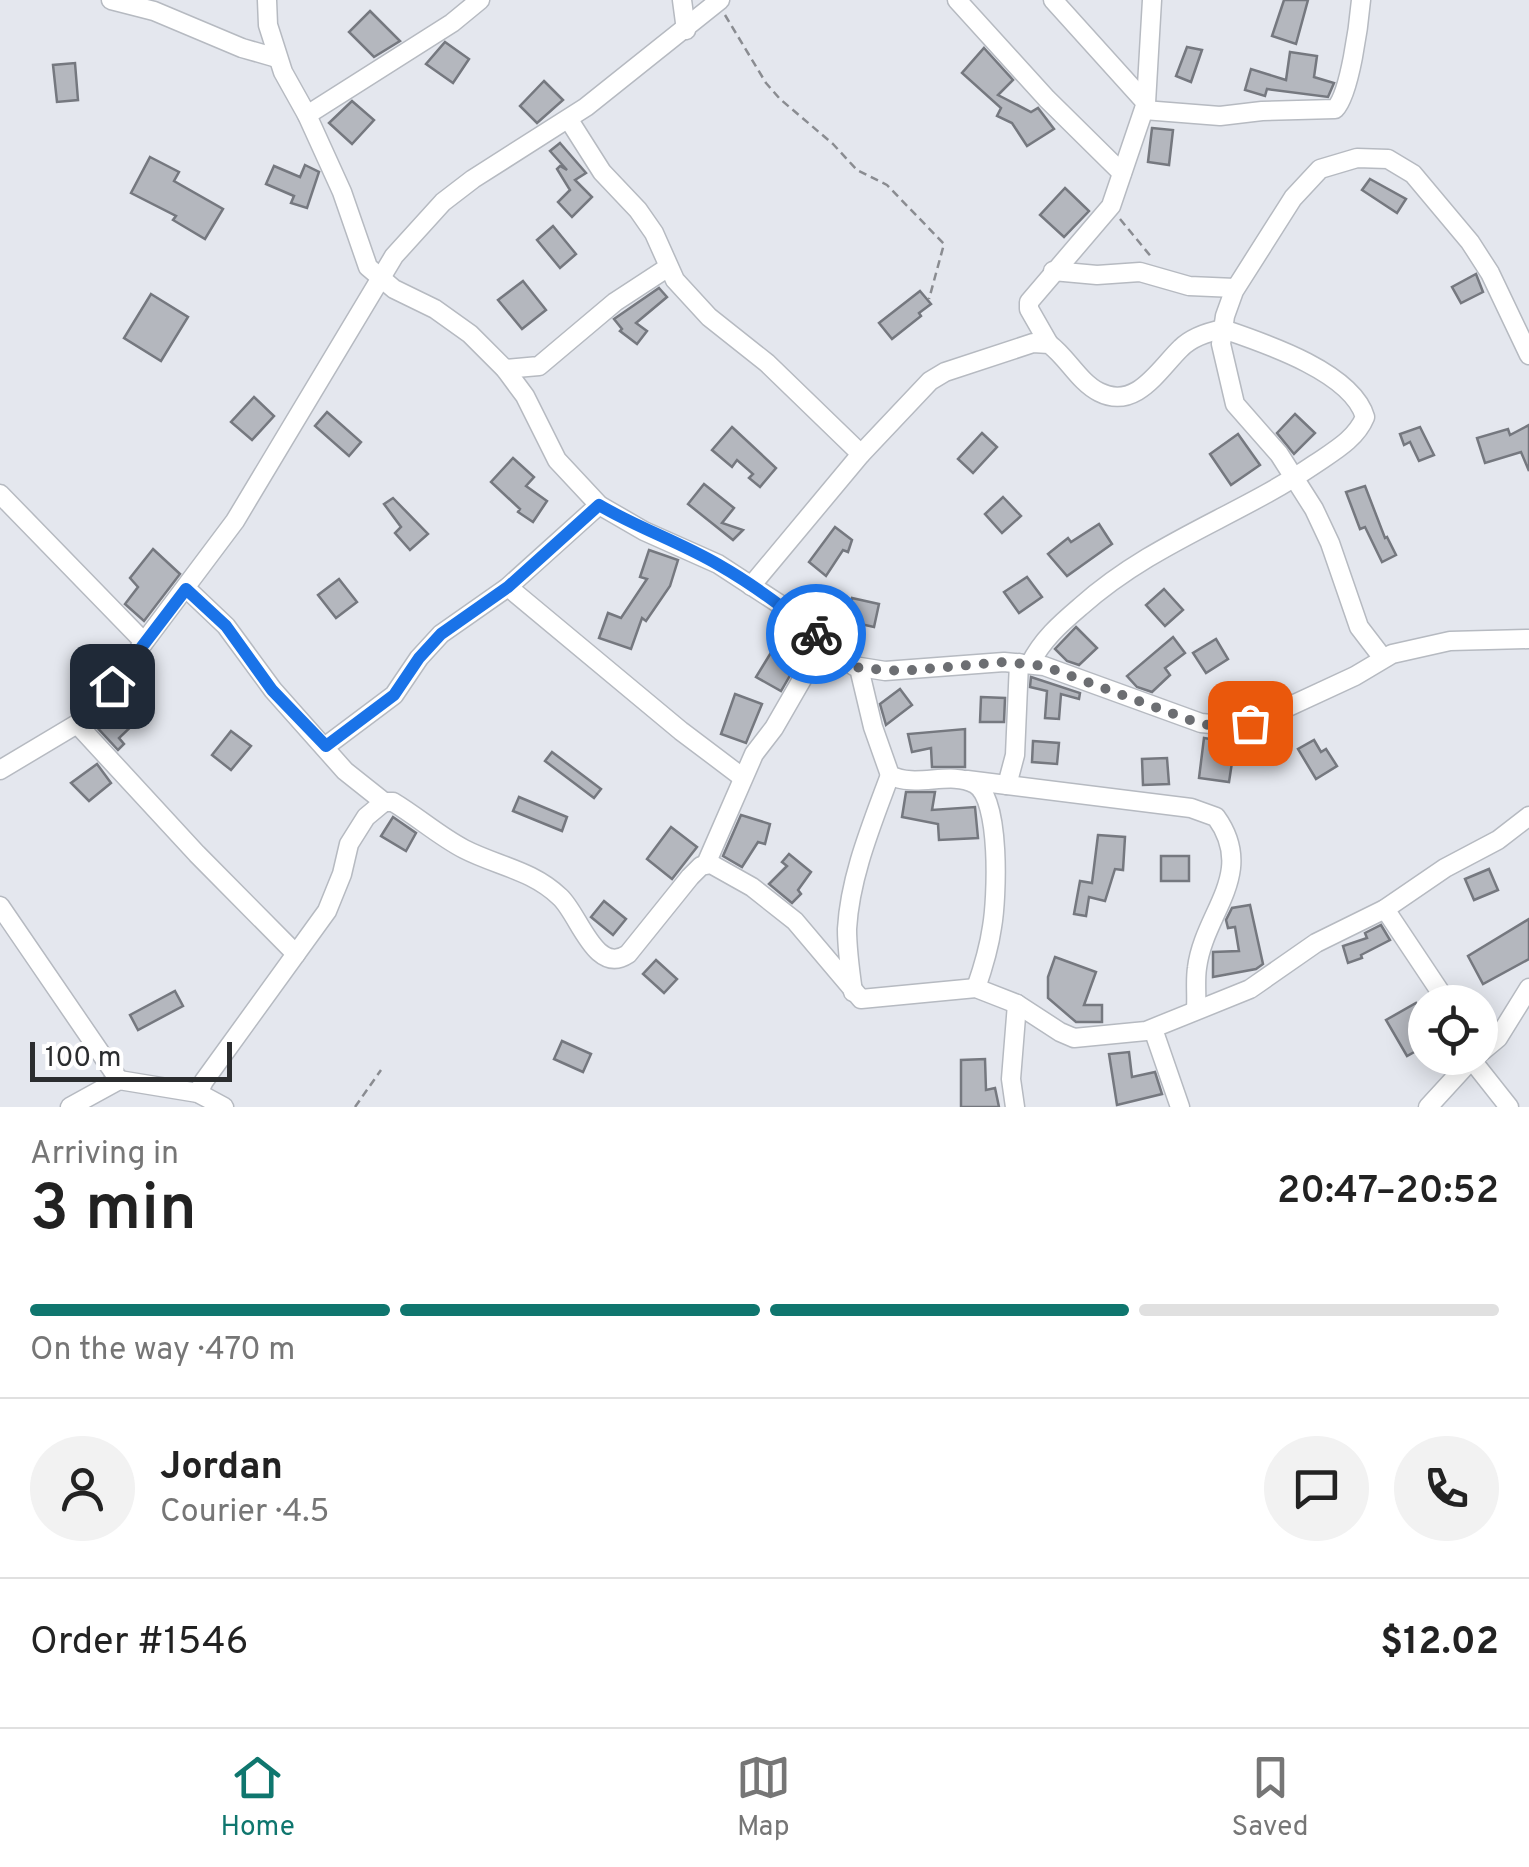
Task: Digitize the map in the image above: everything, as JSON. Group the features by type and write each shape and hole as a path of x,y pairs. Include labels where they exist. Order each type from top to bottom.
{"street":[{"path":"111,0 169,17 242,48 277,58"},
{"path":"267,0 268,26 277,58 342,192 368,266 394,290 435,309 470,334 504,368 525,396 556,460 599,505 644,531 718,564 859,668 902,671 960,664 1024,664 1068,673 1201,724 1232,726 1258,721 1354,676 1382,657 1450,641 1529,639"},
{"path":"307,115 480,0"},
{"path":"682,0 686,30"},
{"path":"956,0 1122,173"},
{"path":"1053,0 1145,106 1220,116 1334,109 1342,102 1345,90 1359,30 1361,0"},
{"path":"1138,0 1150,20"},
{"path":"1006,786 1014,756 1024,664 1043,642 1132,564 1294,478 1353,436 1365,417 1362,408 1331,376 1223,329 1187,344 1134,393 1103,394 1049,344 1028,306 1031,296 1111,206 1145,106 1152,0"},
{"path":"0,770 77,724 112,686 236,521 394,256 456,190 569,120 718,2"},
{"path":"569,120 602,172 654,233 667,268 710,317 768,363 861,454"},
{"path":"1382,657 1359,628 1330,543 1294,478 1279,454 1235,404 1223,356 1223,329 1235,288 1292,198 1320,169 1357,158 1388,160 1413,174 1470,242 1490,273 1529,355"},
{"path":"525,396 531,374 614,302 667,268"},
{"path":"1053,271 1096,275 1140,272 1188,286 1235,288"},
{"path":"751,586 861,454 922,389 945,372 1033,344 1049,344"},
{"path":"504,368 540,366"},
{"path":"0,494 144,642"},
{"path":"326,746 394,695 441,634 508,587 599,505"},
{"path":"508,587 680,732 742,777"},
{"path":"186,589 226,626 272,690 345,771 384,802 393,802 464,849 546,884 574,912 590,943 612,959 628,954 690,876 706,864 742,777 808,670 830,646"},
{"path":"853,992 849,911 858,871 890,776 859,668"},
{"path":"77,724 296,954"},
{"path":"890,776 917,782 967,780 1191,808 1216,817 1227,837 1233,868 1197,968 1196,1008"},
{"path":"967,780 980,786 988,798 996,882 993,924 976,988"},
{"path":"198,1093 334,898 349,844 366,817 384,802"},
{"path":"706,864 730,872 788,914 853,992 865,1000 976,988 1016,1004 1074,1038 1153,1029 1196,1008 1250,989 1316,943 1386,909 1444,868 1498,840 1529,816"},
{"path":"0,906 119,1080"},
{"path":"1386,909 1436,985"},
{"path":"1498,1038 1529,988"},
{"path":"1015,1107 1011,1079 1016,1004"},
{"path":"1153,1029 1180,1107"},
{"path":"1428,1107 1458,1075"},
{"path":"1489,1075 1509,1107"},
{"path":"70,1107 119,1080 198,1093 224,1107"}],"path":[{"path":"718,2 766,84 780,99 834,144 857,170 887,186 940,238 944,248 929,299"},
{"path":"1111,206 1165,277"},
{"path":"355,1107 381,1070"}],"building":[{"path":"1284,0 1308,0 1296,44 1272,36"},
{"path":"370,11 400,41 374,57 349,32"},
{"path":"445,42 469,59 453,83 426,64"},
{"path":"1187,47 1202,50 1191,82 1176,76"},
{"path":"984,48 1013,80 998,95 1031,112 1038,108 1054,129 1027,146 1012,123 997,116 1001,108 962,73"},
{"path":"1290,52 1317,56 1314,77 1334,83 1328,97 1267,89 1265,96 1245,90 1251,69 1286,80"},
{"path":"75,63 78,100 57,102 53,65"},
{"path":"544,81 563,100 537,123 520,106"},
{"path":"352,101 374,120 352,144 329,123"},
{"path":"1152,128 1173,130 1169,165 1148,162"},
{"path":"560,143 586,173 575,180 592,197 572,217 558,202 570,190 557,169 560,166 567,170 550,151"},
{"path":"150,157 179,172 174,181 223,209 205,239 173,220 176,216 131,193"},
{"path":"305,165 319,172 307,208 291,203 294,196 266,184 274,166 300,177"},
{"path":"1370,179 1406,199 1397,213 1362,190"},
{"path":"1065,188 1089,211 1064,237 1040,215"},
{"path":"553,226 576,254 560,268 537,240"},
{"path":"1476,274 1483,292 1461,303 1452,287"},
{"path":"523,281 546,310 522,329 498,300"},
{"path":"659,288 667,297 636,323 647,331 637,344 620,331 614,319"},
{"path":"920,291 931,304 892,339 879,323"},
{"path":"151,294 188,317 161,361 124,338"},
{"path":"254,397 274,416 252,440 231,422"},
{"path":"327,412 361,442 349,456 315,426"},
{"path":"1295,414 1315,433 1294,454 1277,433"},
{"path":"1529,425 1529,471 1521,452 1485,463 1477,438 1508,429 1510,435"},
{"path":"732,427 776,468 760,487 749,478 753,474 737,460 732,467 712,450"},
{"path":"1420,427 1434,455 1419,461 1410,442 1404,445 1400,434"},
{"path":"982,433 997,447 973,473 958,459"},
{"path":"1238,434 1260,465 1231,485 1210,454"},
{"path":"513,458 534,477 526,486 547,501 533,522 518,512 520,509 491,482"},
{"path":"704,484 734,508 722,523 743,530 733,540 688,504"},
{"path":"1365,486 1385,538 1396,555 1382,562 1365,527 1360,529 1346,492"},
{"path":"1003,497 1021,516 1002,533 985,514"},
{"path":"393,498 428,534 410,550 395,533 401,527 384,504"},
{"path":"1099,524 1112,544 1067,576 1048,554 1068,538 1071,542"},
{"path":"835,527 852,540 848,552 843,550 826,576 809,562"},
{"path":"153,549 180,574 144,621 125,604 138,587 130,578"},
{"path":"649,550 678,560 670,586 646,621 642,618 631,649 599,638 608,613 621,618 647,579 640,577"},
{"path":"1027,577 1042,597 1019,613 1004,592"},
{"path":"339,579 357,602 336,618 318,595"},
{"path":"1164,589 1183,610 1165,626 1146,605"},
{"path":"852,598 879,604 874,627 847,621"},
{"path":"1076,627 1097,648 1079,665 1067,661 1055,649"},
{"path":"1173,637 1185,653 1165,668 1170,675 1152,692 1137,687 1127,676"},
{"path":"1216,639 1228,659 1206,673 1193,653"},
{"path":"772,651 796,665 781,691 756,677"},
{"path":"1031,677 1080,693 1079,699 1061,694 1059,719 1045,718 1047,691 1030,687"},
{"path":"900,689 912,705 886,725 880,704"},
{"path":"735,694 762,704 746,743 721,734"},
{"path":"981,697 1005,698 1004,722 980,722"},
{"path":"122,703 139,719 119,738 124,744 118,750 94,724 100,719 104,723"},
{"path":"965,729 965,767 932,767 931,748 912,752 908,734"},
{"path":"231,731 251,746 231,770 212,755"},
{"path":"1204,738 1235,743 1229,782 1199,778"},
{"path":"1314,740 1321,752 1326,749 1337,766 1316,779 1298,749"},
{"path":"1033,741 1059,743 1057,764 1032,762"},
{"path":"552,752 601,789 594,798 545,761"},
{"path":"1167,758 1169,784 1143,785 1142,759"},
{"path":"97,764 111,783 89,801 71,783"},
{"path":"906,792 935,792 932,810 975,807 978,838 939,840 938,824 902,817"},
{"path":"519,797 567,817 562,831 513,811"},
{"path":"741,815 770,824 765,844 758,842 742,867 723,856"},
{"path":"393,817 416,833 406,851 381,836"},
{"path":"671,827 697,847 672,879 647,859"},
{"path":"1098,835 1125,837 1123,870 1115,869 1105,901 1089,897 1086,916 1074,914 1080,881 1092,883"},
{"path":"789,854 811,872 792,903 769,884 787,866 782,862"},
{"path":"1161,856 1189,856 1189,881 1161,881"},
{"path":"1489,869 1498,890 1474,900 1465,879"},
{"path":"604,901 626,919 613,935 591,917"},
{"path":"1250,905 1263,964 1256,969 1213,977 1213,952 1239,951 1235,927 1228,928 1226,920 1232,908"},
{"path":"1529,919 1529,959 1483,984 1468,956"},
{"path":"1381,925 1390,940 1348,963 1343,946 1367,938 1365,933"},
{"path":"1055,957 1096,972 1084,1005 1102,1005 1102,1022 1076,1022 1048,998 1048,977"},
{"path":"656,960 677,979 664,993 643,974"},
{"path":"175,991 183,1006 138,1030 130,1015"},
{"path":"1408,1008 1408,1055 1407,1056 1386,1020"},
{"path":"562,1041 591,1054 583,1072 554,1059"},
{"path":"1129,1052 1132,1077 1155,1072 1162,1094 1117,1105 1109,1054"},
{"path":"985,1059 986,1090 995,1088 999,1107 961,1107 961,1060"}],"way so far":[{"path":"816,634 859,668 902,671 960,664 1030,664 1068,673 1201,724 1250,723"}],"route":[{"path":"112,686 186,589 226,626 272,690 326,746 394,695 441,634 508,587 599,505 644,531 718,564 816,634"}]}
